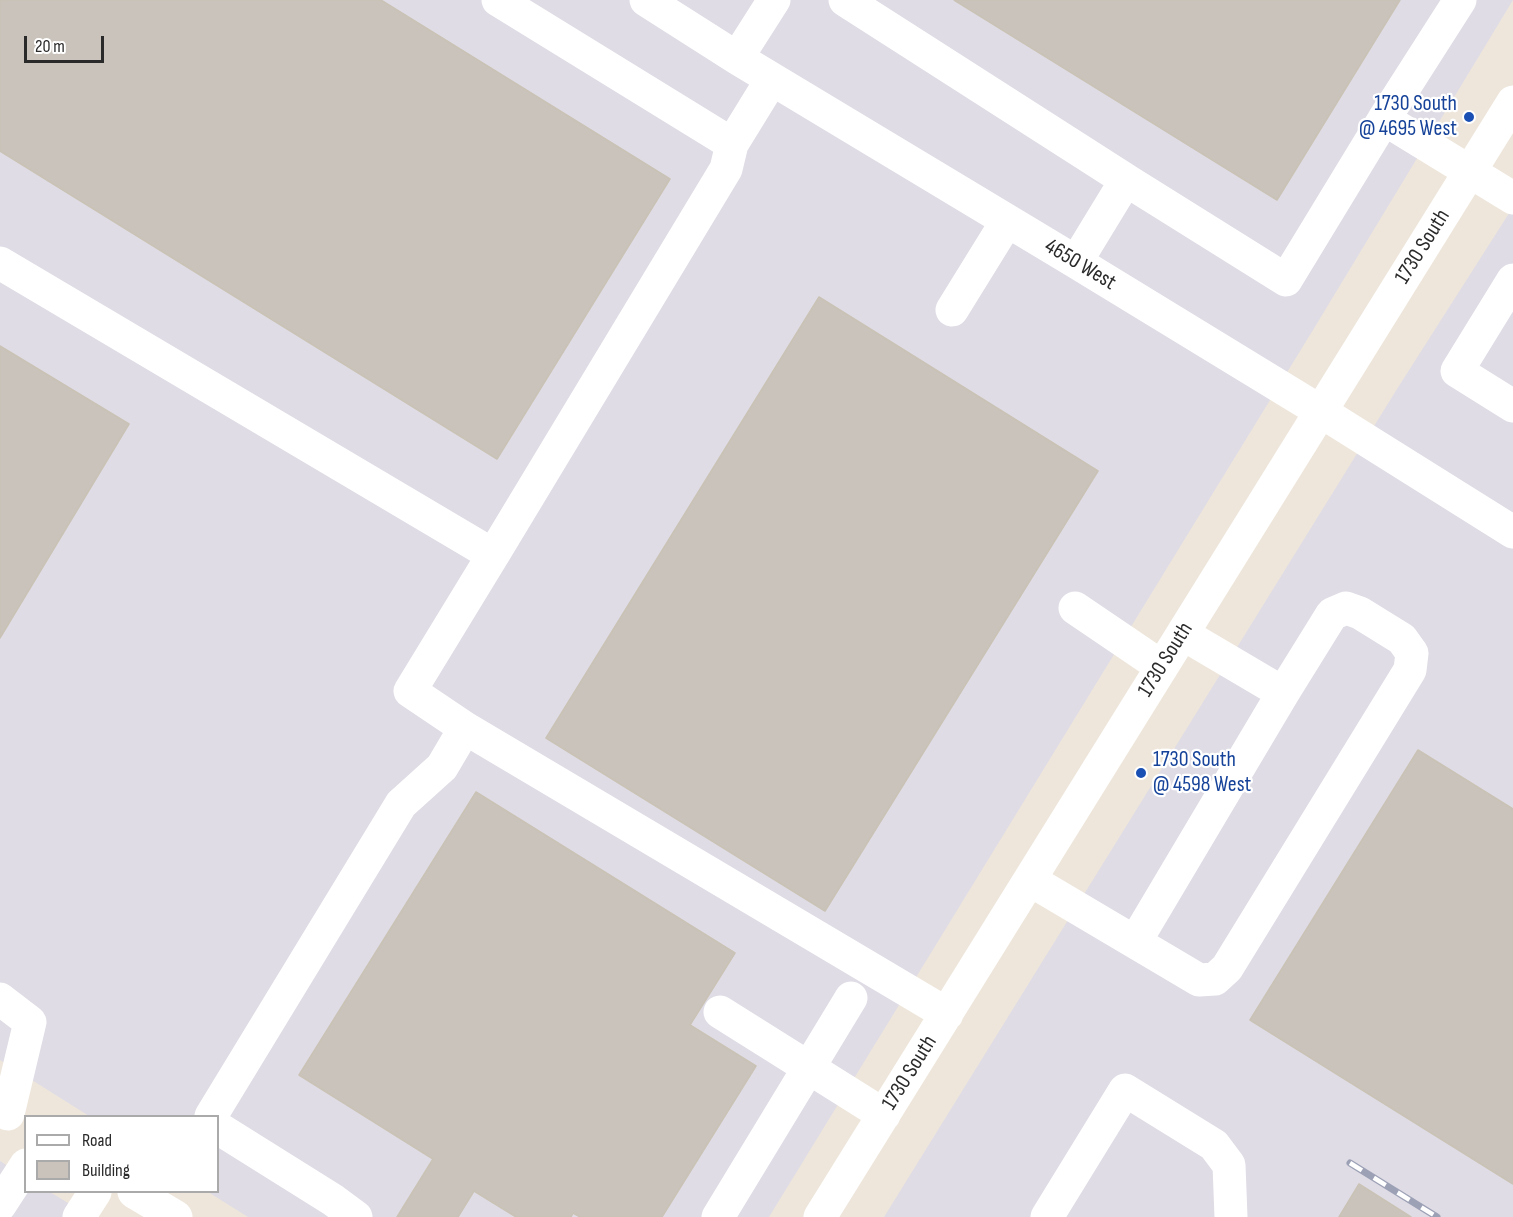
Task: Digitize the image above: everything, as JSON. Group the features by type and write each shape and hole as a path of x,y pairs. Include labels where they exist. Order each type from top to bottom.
{"street":[{"path":"498,0 732,144"},
{"name":"4650 West","path":"646,0 737,58 1320,411 1513,532"},
{"path":"737,58 774,0"},
{"path":"845,0 1286,280 1460,0"},
{"path":"772,79 732,144 726,169 410,691 465,728 947,1014"},
{"name":"1730 South","path":"820,1217 1513,102"},
{"path":"1384,119 1513,198"},
{"path":"1076,262 1126,180"},
{"path":"952,310 1007,221"},
{"path":"0,263 493,555"},
{"path":"1513,279 1457,371 1513,406"},
{"path":"1075,608 1162,667"},
{"path":"1030,879 1135,942 1199,980 1215,979 1227,968 1410,670 1412,653 1402,639 1360,613 1346,608 1332,614 1135,942"},
{"path":"1183,634 1283,693"},
{"path":"212,1115 401,804 442,767 465,728"},
{"path":"718,1217 851,998"},
{"path":"0,999 30,1022 11,1116"},
{"path":"720,1012 884,1115"},
{"path":"1047,1217 1125,1090 1214,1145 1229,1165 1231,1217"},
{"path":"219,1129 337,1211"},
{"path":"14,1217 0,1207 24,1168"},
{"path":"79,1217 93,1193"},
{"path":"138,1193 176,1217"}],"shaded area":[{"path":"0,0 1513,0 769,1217 248,1217 210,1193 219,1193 219,1115 87,1115 0,1060"},
{"path":"1513,207 1513,1217 884,1217 1397,389"},
{"path":"0,1161 24,1176 24,1193 52,1193 91,1217 0,1217"}],"building":[{"path":"0,0 381,0 670,179 497,459 0,151"},
{"path":"954,0 1400,0 1277,200"},
{"path":"819,297 1098,471 825,911 546,738"},
{"path":"0,346 129,424 0,638"},
{"path":"1418,750 1513,809 1513,1184 1250,1020"},
{"path":"476,792 735,953 690,1025 756,1066 662,1217 580,1217 573,1213 571,1217 516,1217 474,1191 458,1217 397,1217 433,1159 299,1075"},
{"path":"1359,1184 1411,1217 1339,1217"}],"railway":[{"path":"1350,1163 1437,1217"}],"place":[{"name":"1730 South @ 4695 West","path":"1469,117"},
{"name":"1730 South @ 4598 West","path":"1141,773"}]}
